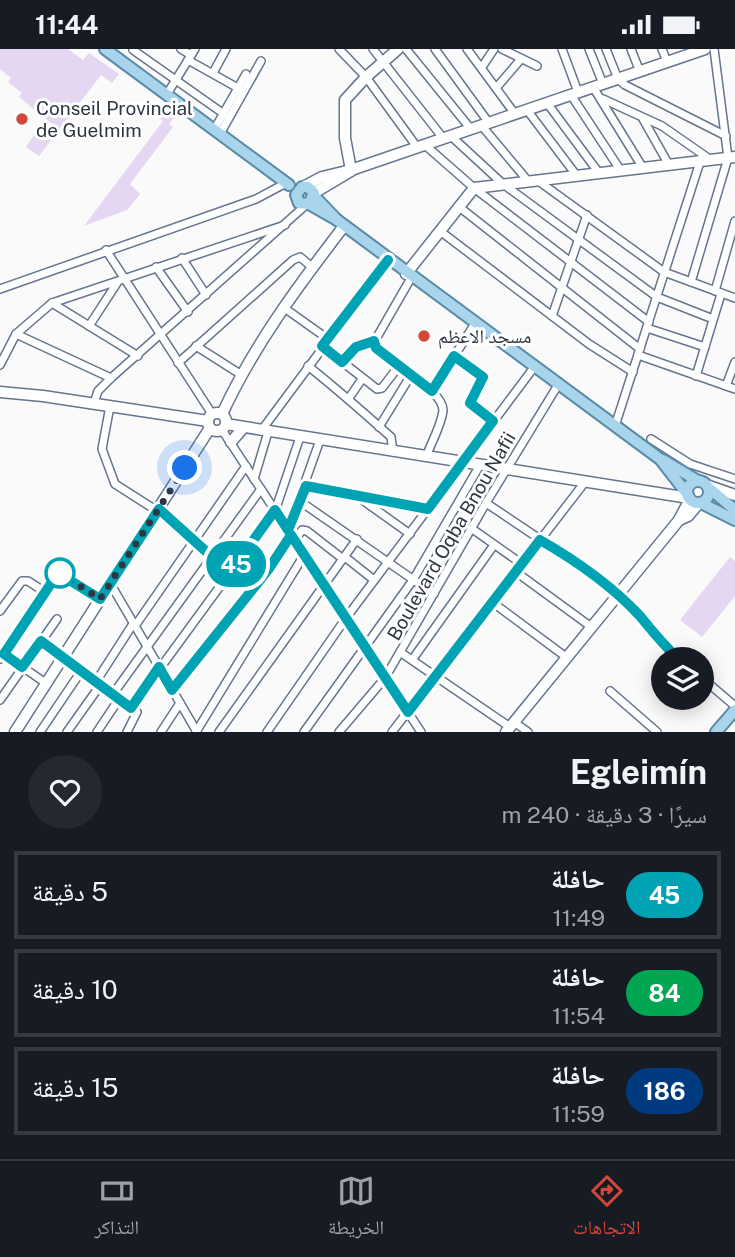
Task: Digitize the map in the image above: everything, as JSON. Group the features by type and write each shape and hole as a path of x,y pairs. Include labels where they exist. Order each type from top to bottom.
{"main road":[{"path":"105,49 118,53 167,94 409,276 660,459 734,504"},
{"path":"660,459 691,497 735,520"},
{"path":"691,497 709,496 705,485"},
{"path":"691,497 705,485"},
{"path":"716,732 734,711"}],"street":[{"path":"181,49 238,88"},
{"path":"213,73 226,49"},
{"path":"339,49 366,77 421,146 648,325 705,347"},
{"path":"373,49 447,137 503,184 657,297 713,319"},
{"path":"351,170 346,148 344,105 350,93 398,49"},
{"path":"406,49 470,128"},
{"path":"436,49 485,124 532,181 587,215 664,272 735,298"},
{"path":"467,49 515,114"},
{"path":"482,67 495,49"},
{"path":"502,49 537,66"},
{"path":"562,49 574,94 621,171"},
{"path":"589,49 603,99 643,168"},
{"path":"606,49 618,79 726,136"},
{"path":"631,49 639,72"},
{"path":"662,49 667,62"},
{"path":"691,282 732,158 726,136 714,49"},
{"path":"133,50 224,114"},
{"path":"94,403 98,391 111,378 285,225 305,196 351,170 698,50"},
{"path":"167,94 191,55"},
{"path":"497,87 521,59"},
{"path":"217,132 261,61"},
{"path":"217,132 246,73"},
{"path":"603,99 667,129 711,160"},
{"path":"547,103 599,173"},
{"path":"527,110 577,176"},
{"path":"643,118 669,165"},
{"path":"342,362 356,347 374,341 409,276 440,230 474,188 732,158"},
{"path":"615,426 700,162"},
{"path":"0,289 256,199 288,184"},
{"path":"458,206 562,287 639,352 735,389"},
{"path":"552,316 587,215"},
{"path":"696,376 713,319 735,221"},
{"path":"15,732 217,422 240,375 340,223"},
{"path":"0,365 16,334 52,303 285,225"},
{"path":"440,230 552,316 633,372"},
{"path":"106,250 121,281 162,335 421,732"},
{"path":"178,363 293,260 300,257 312,267"},
{"path":"182,258 206,295"},
{"path":"254,479 264,432 322,346 388,260"},
{"path":"156,267 188,312"},
{"path":"89,326 121,281"},
{"path":"52,303 138,356"},
{"path":"284,307 328,339"},
{"path":"432,391 476,323"},
{"path":"16,334 111,378"},
{"path":"374,341 376,348 432,391 443,408 426,457"},
{"path":"197,346 240,375"},
{"path":"322,346 362,379 380,389 398,366"},
{"path":"454,356 483,377 470,403 493,421"},
{"path":"726,386 735,362"},
{"path":"308,366 349,398 356,409 392,440 393,452"},
{"path":"267,732 346,618 535,366"},
{"path":"379,427 411,375"},
{"path":"349,398 362,379"},
{"name":"Boulevard Oqba Bnou Nafii","path":"339,732 385,678 471,528 558,385"},
{"path":"0,392 94,403 264,432 734,504"},
{"path":"110,406 102,449 115,484 159,509 230,573"},
{"path":"230,442 243,428"},
{"path":"131,708 275,510 300,437"},
{"path":"651,439 690,464 735,479"},
{"path":"172,690 268,570 291,535 320,440"},
{"path":"304,732 413,580 480,465"},
{"path":"67,732 134,625 246,466"},
{"path":"391,732 585,482"},
{"path":"306,486 428,509"},
{"path":"97,732 146,645 261,489"},
{"path":"354,494 410,534"},
{"path":"680,515 688,516 691,497"},
{"path":"510,727 617,596 691,497"},
{"path":"301,502 390,561 434,594"},
{"path":"486,503 583,568 638,614 665,647"},
{"path":"471,528 522,564"},
{"path":"291,535 302,530 307,531 374,580"},
{"path":"219,732 358,539"},
{"path":"412,660 494,545"},
{"path":"110,583 196,732 304,555"},
{"path":"516,572 590,627"},
{"path":"47,684 1,655 44,592 61,573 100,599"},
{"path":"0,611 22,581 28,581 44,592"},
{"path":"492,602 566,657"},
{"path":"0,700 57,618"},
{"path":"41,641 131,708 138,716 127,732"},
{"path":"400,652 510,727 528,732"},
{"path":"40,732 82,670"},
{"path":"714,690 734,711"},
{"path":"610,691 657,732"},
{"path":"161,732 180,703"}],"shaded area":[{"path":"0,49 68,49 83,60 89,53 119,74 112,83 101,75 39,156 26,147 39,128 46,132 52,124 19,97 22,93 8,82 11,78 0,69"},
{"path":"159,104 175,116 169,124 173,127 130,184 140,194 127,210 84,226 163,121 153,113"},
{"path":"730,557 735,561 735,596 702,637 680,620"}],"bus line":[{"name":"45","path":"388,260 322,346 342,362 356,347 374,341 376,348 432,391 454,356 483,377 484,381 470,403 493,421 428,509 306,486 288,530 275,510 230,573 166,512 159,509 100,599 58,573 4,654 22,667 41,641 97,680 131,708 159,667 172,690 268,570 291,535 408,712 540,540 592,575 638,614 665,647"}],"place":[{"name":"Conseil Provincial de Guelmim","path":"22,119"},
{"name":"مسجد الاعظم","path":"424,336"}],"route":[{"path":"60,573 100,599 185,468"}]}
